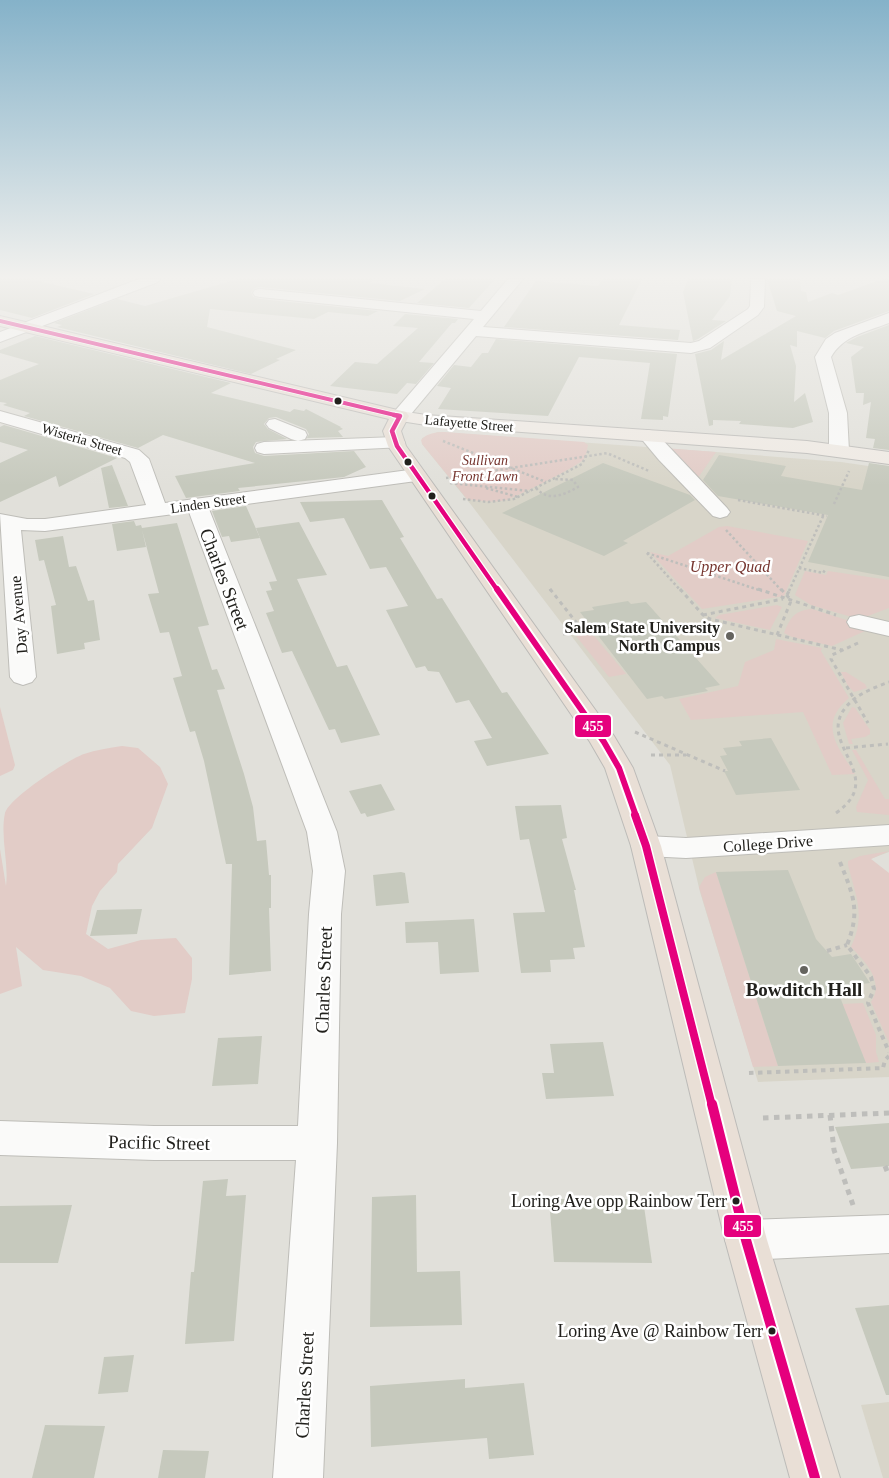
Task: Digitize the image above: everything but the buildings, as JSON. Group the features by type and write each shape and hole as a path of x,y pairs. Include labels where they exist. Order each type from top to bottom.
{"highway":[{"name":"Lafayette Street","path":"114,348 400,416"},
{"path":"400,416 392,431 396,443 431,477 604,742 619,768 646,846 746,1240 815,1478"}],"main road":[{"name":"Lafayette Street","path":"400,416 426,420 839,451 889,458"}],"street":[{"path":"400,416 459,348"},
{"path":"828,348 823,356 824,366 833,389 838,413 839,451"},
{"name":"Wisteria Street","path":"0,416 132,454 139,459 158,510"},
{"path":"275,424 311,440"},
{"path":"648,436 668,461 705,494 721,519"},
{"path":"264,448 311,440 396,443"},
{"name":"Linden Street","path":"3,524 45,525 431,477"},
{"name":"Charles Street","path":"197,505 322,832 328,871 317,1143 298,1478"},
{"name":"Day Avenue","path":"3,524 24,677"},
{"path":"862,631 889,629"},
{"name":"College Drive","path":"646,846 686,848 889,835"},
{"name":"Pacific Street","path":"0,1138 154,1143 317,1143"},
{"path":"746,1240 889,1234"}],"path":[{"path":"441,441 547,482"},
{"path":"462,499 497,502 518,497 582,464 587,457 592,442"},
{"path":"431,477 613,453"},
{"path":"834,504 850,470"},
{"path":"536,488 542,494 555,496 562,495 578,487 573,480 553,479"},
{"path":"449,483 530,491"},
{"path":"483,486 518,497"},
{"path":"735,500 825,515 785,597"},
{"path":"721,519 785,597"},
{"path":"842,650 719,622 703,615 646,553 785,597 862,631 842,650 832,655 831,659 868,723"},
{"path":"799,568 823,573 825,570"},
{"path":"550,589 583,631"},
{"path":"703,615 785,597"},
{"path":"777,635 792,601"},
{"path":"563,634 588,630"},
{"path":"858,769 838,730 838,718 854,698 889,682"},
{"path":"635,732 725,771"},
{"path":"846,748 888,744"},
{"path":"651,754 689,756"},
{"path":"836,814 846,808 861,786"},
{"path":"838,857 852,893 855,908 856,921 847,945"},
{"path":"826,951 847,945"},
{"path":"847,945 874,983 868,1003 889,1052"},
{"path":"749,1073 883,1068 885,1060 889,1056"},
{"path":"763,1118 889,1113"},
{"path":"830,1115 830,1132 834,1152 854,1208"},
{"path":"885,1166 889,1176"}],"shaded area":[{"name":"Salem State University North Campus","path":"438,432 841,462 889,469 889,852 870,859 889,972 889,1077 758,1082 700,892 670,765 472,506 422,444 422,438"},
{"path":"889,1402 889,1478 883,1478 861,1405"}],"green space":[{"name":"Sullivan Front Lawn","path":"445,432 584,442 588,445 583,460 558,475 506,500 481,501 467,499 422,444 421,440 429,434"},
{"path":"664,448 716,452 695,482"},
{"name":"Upper Quad","path":"727,526 808,541 784,596 702,609 650,552 668,556 719,527"},
{"path":"805,571 826,575 828,571 889,580 889,608 860,619 811,605 795,595"},
{"path":"777,605 782,607 770,630 715,618 719,615"},
{"path":"812,609 856,623 855,626 865,631 832,646 792,637 784,633 797,613"},
{"path":"589,634 595,637 626,674 609,677 576,636"},
{"path":"776,639 822,648 821,651 849,698 834,717 833,726 837,745 855,774 832,775 803,712 691,720 679,699 738,686 745,662 774,650"},
{"path":"841,672 846,672 865,684 867,688 854,692 848,686"},
{"path":"0,707 15,765 13,770 0,776"},
{"path":"852,707 855,708 870,730 870,734 865,737 851,739 853,744 849,744 843,723"},
{"path":"122,746 138,748 160,767 168,784 152,828 118,864 117,872 100,891 92,906 86,934 108,949 141,940 176,938 192,958 192,979 185,1013 154,1016 131,1011 110,988 81,976 43,970 16,947 22,986 0,994 0,849 6,886 3,831 5,813 9,806 28,789 76,757 103,749"},
{"path":"852,750 856,750 885,799 889,799 889,815 857,812 856,807 868,780"},
{"path":"889,851 871,859 889,873 889,1043 871,1002 876,987 872,972 851,947 856,936 859,915 848,861 860,856"},
{"path":"716,872 778,1066 753,1067 699,887 705,877"},
{"path":"863,1003 876,1035 876,1052 879,1062 866,1063 842,1004"}],"transit line":[{"name":"455","path":"114,348 400,416 392,431 397,446 604,742 619,768 646,846 746,1240 815,1478"}],"place":[{"name":"Salem State University North Campus","path":"730,636"},
{"name":"Bowditch Hall","path":"804,970"},
{"name":"Loring Ave opp Rainbow Terr","path":"736,1201"},
{"name":"Loring Ave @ Rainbow Terr","path":"772,1331"}]}
